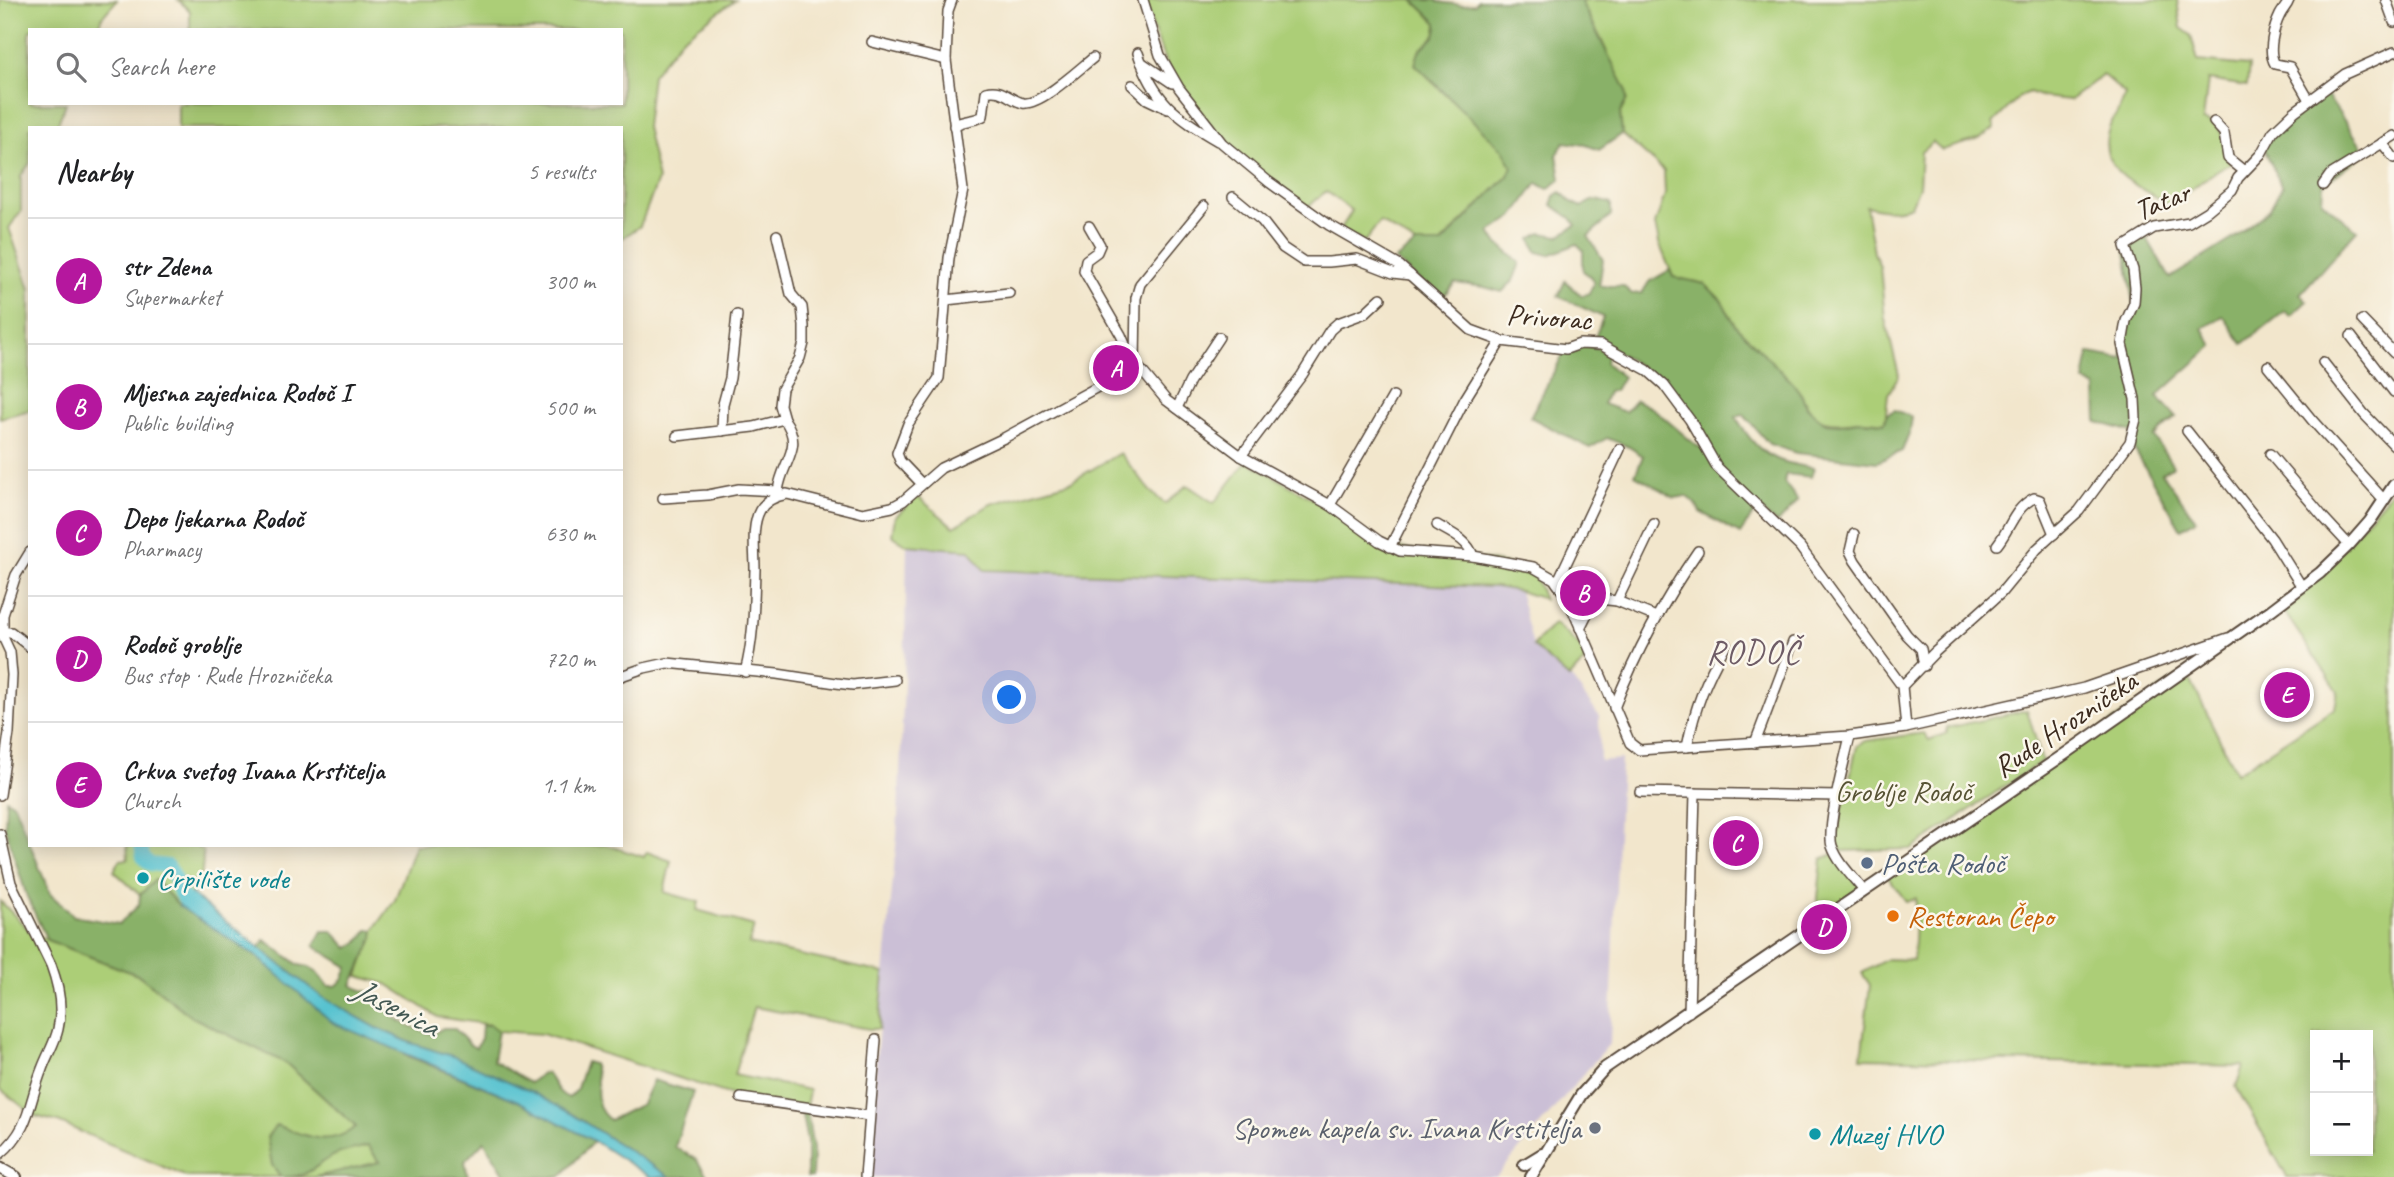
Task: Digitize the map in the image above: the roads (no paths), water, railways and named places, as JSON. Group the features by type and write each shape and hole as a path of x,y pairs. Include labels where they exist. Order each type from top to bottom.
{"street":[{"path":"920,483 897,457 908,424 939,378 949,258 962,190 946,60 948,11 952,0"},
{"name":"Privorac","path":"1143,0 1160,55 1179,88 1222,143 1261,176 1359,243 1391,259 1415,277 1471,330 1501,341 1566,349 1580,344 1601,345 1647,370 1675,398 1717,467 1800,547 1902,686"},
{"path":"2289,0 2278,20 2271,49 2272,59 2275,64 2290,67 2309,100"},
{"path":"2386,0 2394,22"},
{"path":"872,42 946,60"},
{"name":"Tatar","path":"1902,686 2001,593 2037,549 2078,511 2130,442 2136,419 2135,399 2124,362 2122,344 2126,321 2134,303 2135,288 2133,270 2125,246 2154,228 2189,222 2201,216 2232,190 2238,178 2261,154 2273,132 2309,100 2345,74 2394,52"},
{"path":"1170,110 1147,76 1139,57 1179,88"},
{"path":"954,126 983,116 986,92 996,90 1021,103 1034,103 1093,58"},
{"path":"1132,85 1147,99 1170,110 1222,143"},
{"path":"2214,122 2224,133 2228,158 2244,172"},
{"path":"2323,185 2330,174 2394,136"},
{"path":"2382,143 2394,158"},
{"path":"1233,197 1262,221 1283,248 1304,262 1357,259 1392,273 1415,277"},
{"path":"1135,368 1136,298 1140,284 1204,206"},
{"path":"1089,226 1100,245 1097,252 1086,260 1084,271 1121,335 1135,368"},
{"path":"745,672 751,638 757,519 764,505 778,493 784,466 794,443 793,434 780,405 782,388 800,358 804,343 802,307 791,294 777,235"},
{"path":"946,300 1009,293"},
{"path":"1241,456 1302,375 1330,330 1338,323 1365,313 1381,298"},
{"path":"722,431 723,404 730,378 737,315"},
{"path":"2362,320 2394,353"},
{"path":"1177,408 1190,381 1219,337"},
{"path":"2351,337 2394,392"},
{"path":"1390,547 1465,399 1501,341"},
{"path":"2323,362 2364,414 2394,445"},
{"path":"2268,366 2312,420 2385,500"},
{"path":"663,498 708,495 738,489 797,495 849,510 871,512 903,501 920,483 952,461 1004,438 1135,368 1142,370 1158,392 1177,408 1241,456 1330,505 1390,547 1416,553 1473,556 1533,567 1545,572 1557,583 1568,600 1630,743 1633,747 1646,751 1850,736 1906,728 2084,688 2230,637"},
{"path":"1330,505 1392,396"},
{"path":"677,436 754,427 784,419"},
{"path":"2187,430 2272,539 2302,586"},
{"path":"1557,583 1620,449"},
{"path":"2270,454 2323,518 2350,545"},
{"name":"Rude Hrozničeka","path":"1531,1177 1567,1116 1593,1079 1605,1068 2165,685 2302,586 2350,545 2394,485"},
{"path":"1997,545 2012,518 2022,506 2034,498 2043,504 2054,534"},
{"path":"1617,601 1654,524"},
{"path":"1437,526 1463,541 1471,548 1473,556"},
{"path":"1854,534 1850,551 1854,561 1900,626 1921,649 1924,666"},
{"path":"1614,708 1634,657 1698,551"},
{"path":"0,660 4,655 3,615 16,575 28,554"},
{"path":"1580,628 1595,601 1604,598 1656,617"},
{"path":"4,637 11,632 28,645"},
{"path":"0,795 11,702 10,652 4,637"},
{"path":"1755,743 1793,642"},
{"path":"1688,747 1692,719 1704,683 1726,644"},
{"path":"623,675 667,663 853,685 895,680"},
{"path":"1902,686 1906,728"},
{"path":"1850,736 1830,828 1832,844 1839,859 1864,891"},
{"path":"1640,792 1838,796"},
{"path":"1689,1012 1695,793"},
{"path":"0,834 11,883 56,978 60,1014 58,1029 38,1079 23,1129 0,1154"},
{"path":"865,1177 876,1040"},
{"path":"741,1098 869,1116"},
{"path":"1524,1166 1536,1160 1551,1144"},
{"path":"0,1168 16,1177"}],"water":[{"path":"191,894 322,997 377,1028 411,1043 455,1057 530,1091 570,1113 670,1177 650,1177 594,1141 518,1101 333,1023 259,958 179,906"}],"waterway":[{"name":"Jasenica","path":"141,847 143,857 150,864 168,866 181,895 198,910"}],"place":[{"name":"str Zdena","path":"1116,368"},
{"name":"Mjesna zajednica Rodoč I","path":"1583,593"},
{"name":"Crkva svetog Ivana Krstitelja","path":"2287,695"},
{"name":"Depo ljekarna Rodoč","path":"1736,843"},
{"name":"Pošta Rodoč","path":"1867,863"},
{"name":"Crpilište vode","path":"143,878"},
{"name":"Restoran Čepo","path":"1893,916"},
{"name":"Rodoč groblje","path":"1824,927"},
{"name":"Spomen kapela sv. Ivana Krstitelja","path":"1595,1128"},
{"name":"Muzej HVO","path":"1815,1134"}],"district":[{"name":"RODOČ","path":"1754,652"}],"park label":[{"name":"Groblje Rodoč","path":"1903,791"}]}
